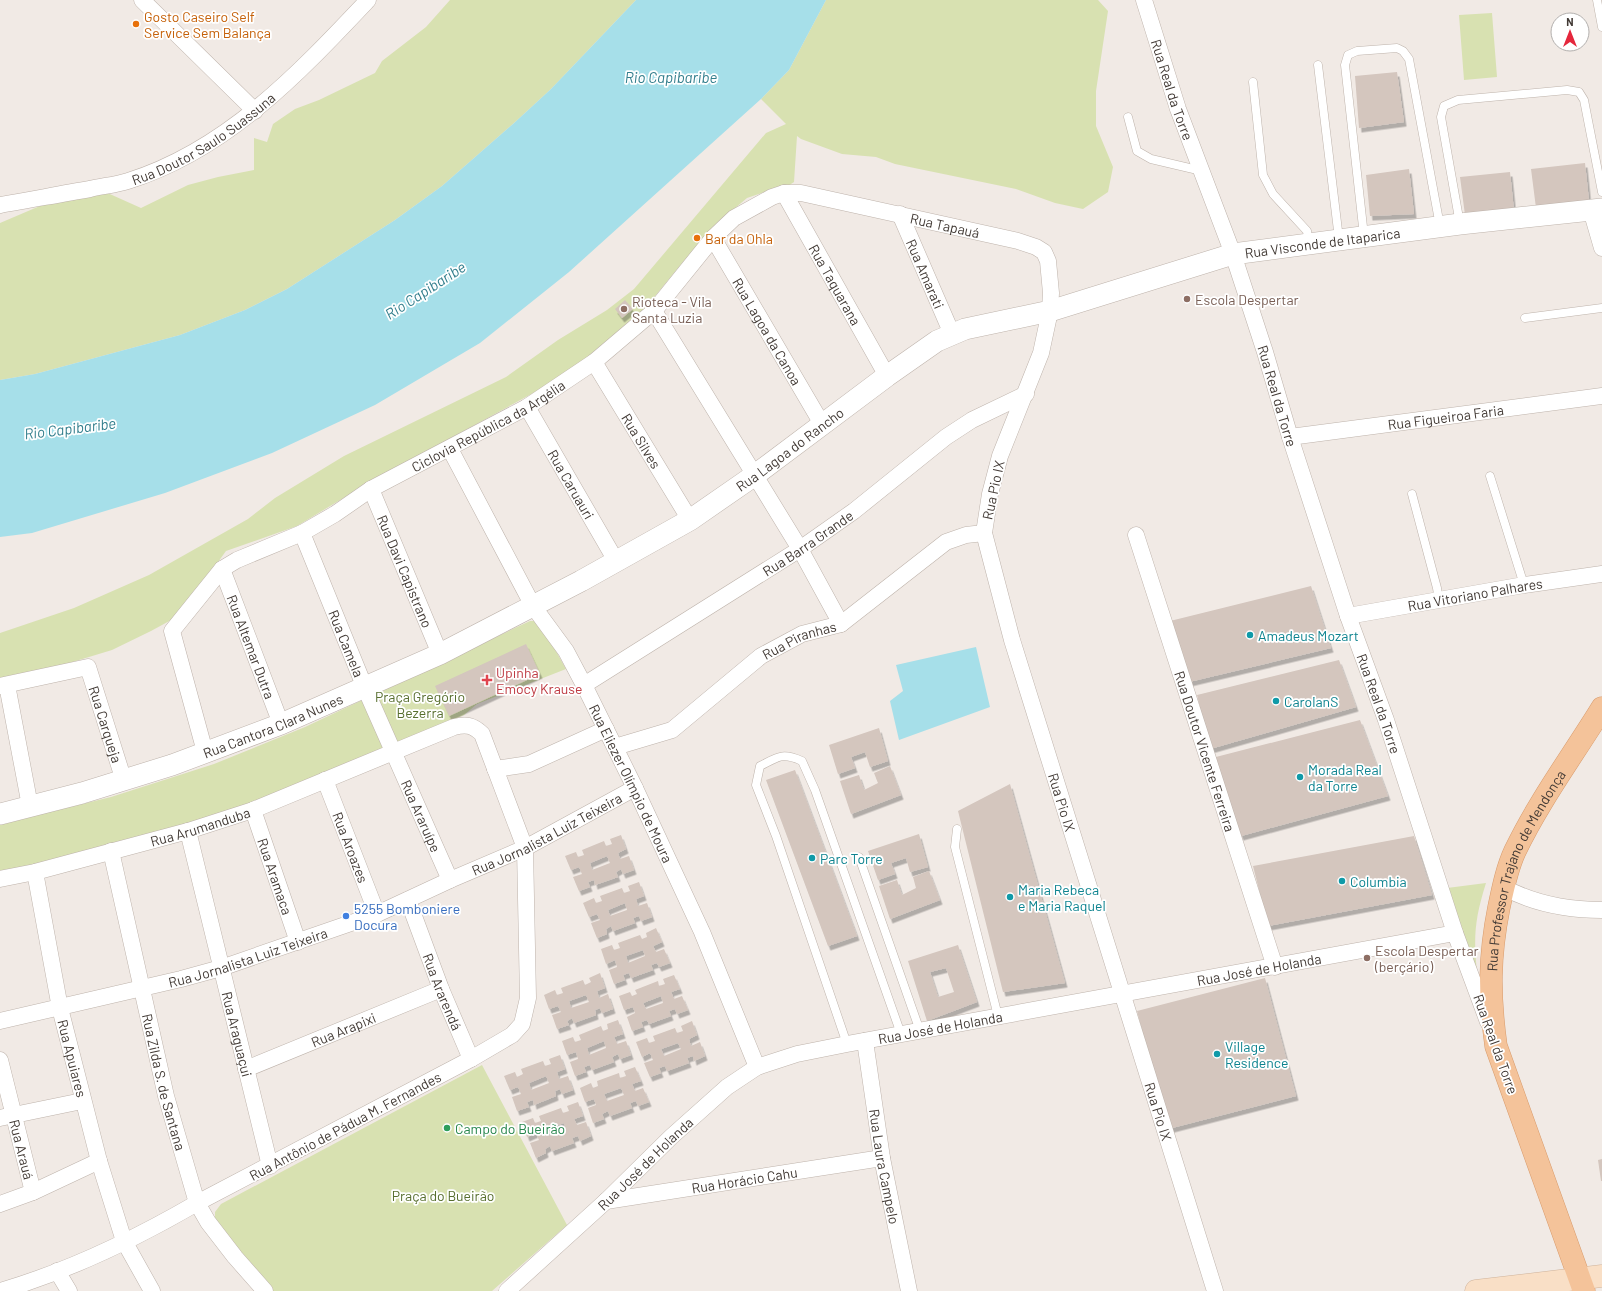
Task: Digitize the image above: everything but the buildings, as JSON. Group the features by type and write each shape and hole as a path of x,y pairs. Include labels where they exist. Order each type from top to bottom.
{"main road":[{"name":"Rua Professor Trajano de Mendonça","path":"1496,1046 1491,1007 1490,970 1494,932 1503,887 1515,852 1540,806 1602,708"},
{"name":"Rua Real da Torre","path":"1496,1046 1582,1285"},
{"path":"1476,1291 1582,1285 1602,1276"}],"street":[{"path":"142,0 172,32 255,111"},
{"name":"Rua Doutor Saulo Suassuna","path":"0,205 128,181 167,166 203,147 255,111 292,78 368,0"},
{"name":"Rua Real da Torre","path":"1144,0 1178,109 1233,254 1348,616 1386,720 1455,933 1496,1046"},
{"name":"Rua Tapauá","path":"784,193 801,193 900,214 1018,241 1036,247 1044,252 1048,261 1051,287 1050,311"},
{"name":"Ciclovia República da Argélia","path":"205,752 172,631 222,569 237,560 302,533 370,490 527,407 594,362 654,311 713,238 734,218 752,206 784,193"},
{"name":"Rua Taquarana","path":"784,193 887,376"},
{"path":"1597,209 1602,248"},
{"name":"Rua Visconde de Itaparica","path":"1050,311 1233,254 1450,225 1597,209"},
{"name":"Rua Amarati","path":"900,214 952,334"},
{"name":"Rua Lagoa da Canoa","path":"713,238 822,424"},
{"path":"654,311 800,549 841,624"},
{"name":"Rua Lagoa do Rancho","path":"533,606 582,581 690,520 755,475 887,376 937,341 952,334 996,321 1050,311"},
{"name":"Rua Pio IX","path":"1050,311 1041,353 1026,394 1000,456 990,494 984,533 1012,640 1215,1291"},
{"name":"Rua Silves","path":"594,362 690,520"},
{"name":"Rua Barra Grande","path":"584,685 800,549 854,511 946,437 972,420 1026,394"},
{"name":"Rua Figueiroa Faria","path":"1290,437 1602,396"},
{"name":"Rua Caruauri","path":"527,407 616,561"},
{"name":"Rua Eliezer Olímpio de Moura","path":"450,449 533,606 566,651 615,747 702,932 757,1067"},
{"name":"Rua Davi Capistrano","path":"370,490 440,654"},
{"name":"Rua Camela","path":"302,533 365,688 393,752"},
{"name":"Rua Piranhas","path":"615,747 672,730 761,656 802,634 841,624 946,542 966,535 984,533"},
{"name":"Rua Doutor Vicente Ferreira","path":"1136,535 1275,967"},
{"name":"Rua Altemar Dutra","path":"222,569 281,724"},
{"name":"Rua Vitoriano Palhares","path":"1348,616 1524,585 1602,574"},
{"name":"Rua Cantora Clara Nunes","path":"0,814 124,781 281,724 440,654 533,606"},
{"name":"Rua Carqueja","path":"4,686 88,666 124,781"},
{"path":"4,686 30,806"},
{"name":"Rua Arumanduba","path":"0,879 35,872 188,832 253,810 454,727 470,726 476,728 482,734 495,769"},
{"path":"495,769 529,764 606,729"},
{"name":"Rua Araruípe","path":"393,752 450,880"},
{"name":"Rua Antônio de Pádua M. Fernandes","path":"0,1291 57,1271 163,1222 472,1059 512,1035 522,1024 526,1015 528,998 525,848 495,769"},
{"name":"Rua Aroazes","path":"325,780 377,914"},
{"name":"Rua Jornalista Luiz Teixeira","path":"0,1021 142,989 221,968 377,914 450,880 525,848 635,788"},
{"name":"Rua Aramaca","path":"253,810 298,942"},
{"name":"Rua Araguaçui","path":"188,832 270,1166"},
{"name":"Rua Zilda S. de Santana","path":"111,851 166,1096 197,1203 208,1222 235,1257 265,1291"},
{"name":"Rua Apuiares","path":"35,872 60,1008 82,1100 99,1162 124,1241 152,1291"},
{"path":"1503,887 1519,896 1544,904 1570,909 1602,910"},
{"name":"Rua Ararendá","path":"408,900 441,989 472,1059"},
{"name":"Rua José de Holanda","path":"507,1291 606,1201 702,1109 727,1087 757,1067 796,1054 847,1044 1455,933"},
{"name":"Rua Arapixi","path":"246,1070 441,989"},
{"name":"Rua Laura Campelo","path":"865,1041 882,1158 909,1291"},
{"name":"Rua Arauá","path":"0,1060 6,1117 34,1192"},
{"path":"6,1117 82,1100"},
{"name":"Rua Horácio Cahu","path":"606,1201 882,1158"},
{"path":"0,1204 34,1192 99,1162"},
{"path":"57,1271 69,1291"}],"lane":[{"path":"1597,0 1602,27"},
{"path":"1364,236 1345,65 1348,55 1357,50 1397,48 1403,51 1409,59 1450,225"},
{"path":"1318,65 1339,239"},
{"path":"1253,82 1263,175 1273,194 1307,231 1310,244"},
{"path":"1450,225 1441,118 1444,106 1458,100 1567,90 1578,92 1584,100 1602,192"},
{"path":"1128,117 1137,151 1151,159 1202,171"},
{"path":"1525,318 1602,308"},
{"path":"1490,476 1524,585"},
{"path":"1412,494 1437,588 1439,601"},
{"path":"847,1044 776,836 756,785 760,766 777,758 789,756 802,761 815,790 901,1034"},
{"path":"957,829 955,847 998,1016"},
{"path":"860,857 920,1031"}],"green space":[{"path":"450,0 636,0 551,89 442,186 395,220 287,289 245,310 180,335 35,374 0,380 0,223 61,197 83,182 141,208 188,185 254,170 254,138 267,142 273,124 295,109 319,100 375,73 382,61 426,27"},
{"path":"826,0 1098,0 1108,11 1096,91 1096,126 1113,167 1108,192 1083,209 1055,203 1016,189 895,164 876,157 842,154 801,139 797,136 794,182 788,186 747,198 721,220 683,262 619,340 579,368 365,485 297,526 226,551 190,601 173,619 112,650 0,684 0,633 74,608 149,575 248,519 275,498 344,456 506,377 558,340 607,310 634,289 766,133 786,124 761,99 789,70"},
{"path":"1492,13 1497,77 1464,80 1459,15"},
{"name":"Praça Gregório Bezerra","path":"530,621 534,621 542,626 566,669 477,704 464,715 321,778 191,826 0,875 0,824 111,797 214,764 305,727"},
{"path":"1486,883 1479,909 1475,942 1478,980 1447,888"},
{"name":"Campo do Bueirão","path":"482,1065 567,1225 492,1291 273,1291 215,1220 215,1212 221,1204"}],"water":[{"name":"Rio Capibaribe","path":"636,0 826,0 789,70 761,99 569,272 480,343 375,405 272,453 165,493 32,533 0,537 0,380 35,374 180,335 245,310 287,289 395,220 442,186 551,89"},
{"path":"976,647 990,707 899,740 890,701 903,691 896,665"}],"place":[{"name":"Gosto Caseiro Self Service Sem Balança","path":"136,24"},
{"name":"Bar da Ohla","path":"697,238"},
{"name":"Escola Despertar","path":"1187,299"},
{"name":"Rioteca - Vila Santa Luzia","path":"624,309"},
{"name":"Amadeus Mozart","path":"1250,635"},
{"name":"Upinha Emocy Krause","path":"487,680"},
{"name":"CarolanS","path":"1276,701"},
{"name":"Morada Real da Torre","path":"1300,777"},
{"name":"Parc Torre","path":"812,858"},
{"name":"Columbia","path":"1342,881"},
{"name":"Maria Rebeca e Maria Raquel","path":"1010,897"},
{"name":"5255 Bomboniere Docura","path":"346,916"},
{"name":"Escola Despertar (berçário)","path":"1367,958"},
{"name":"Village Residence","path":"1217,1054"},
{"name":"Campo do Bueirão","path":"447,1128"}],"park label":[{"name":"Praça do Bueirão","path":"443,1195"}]}
